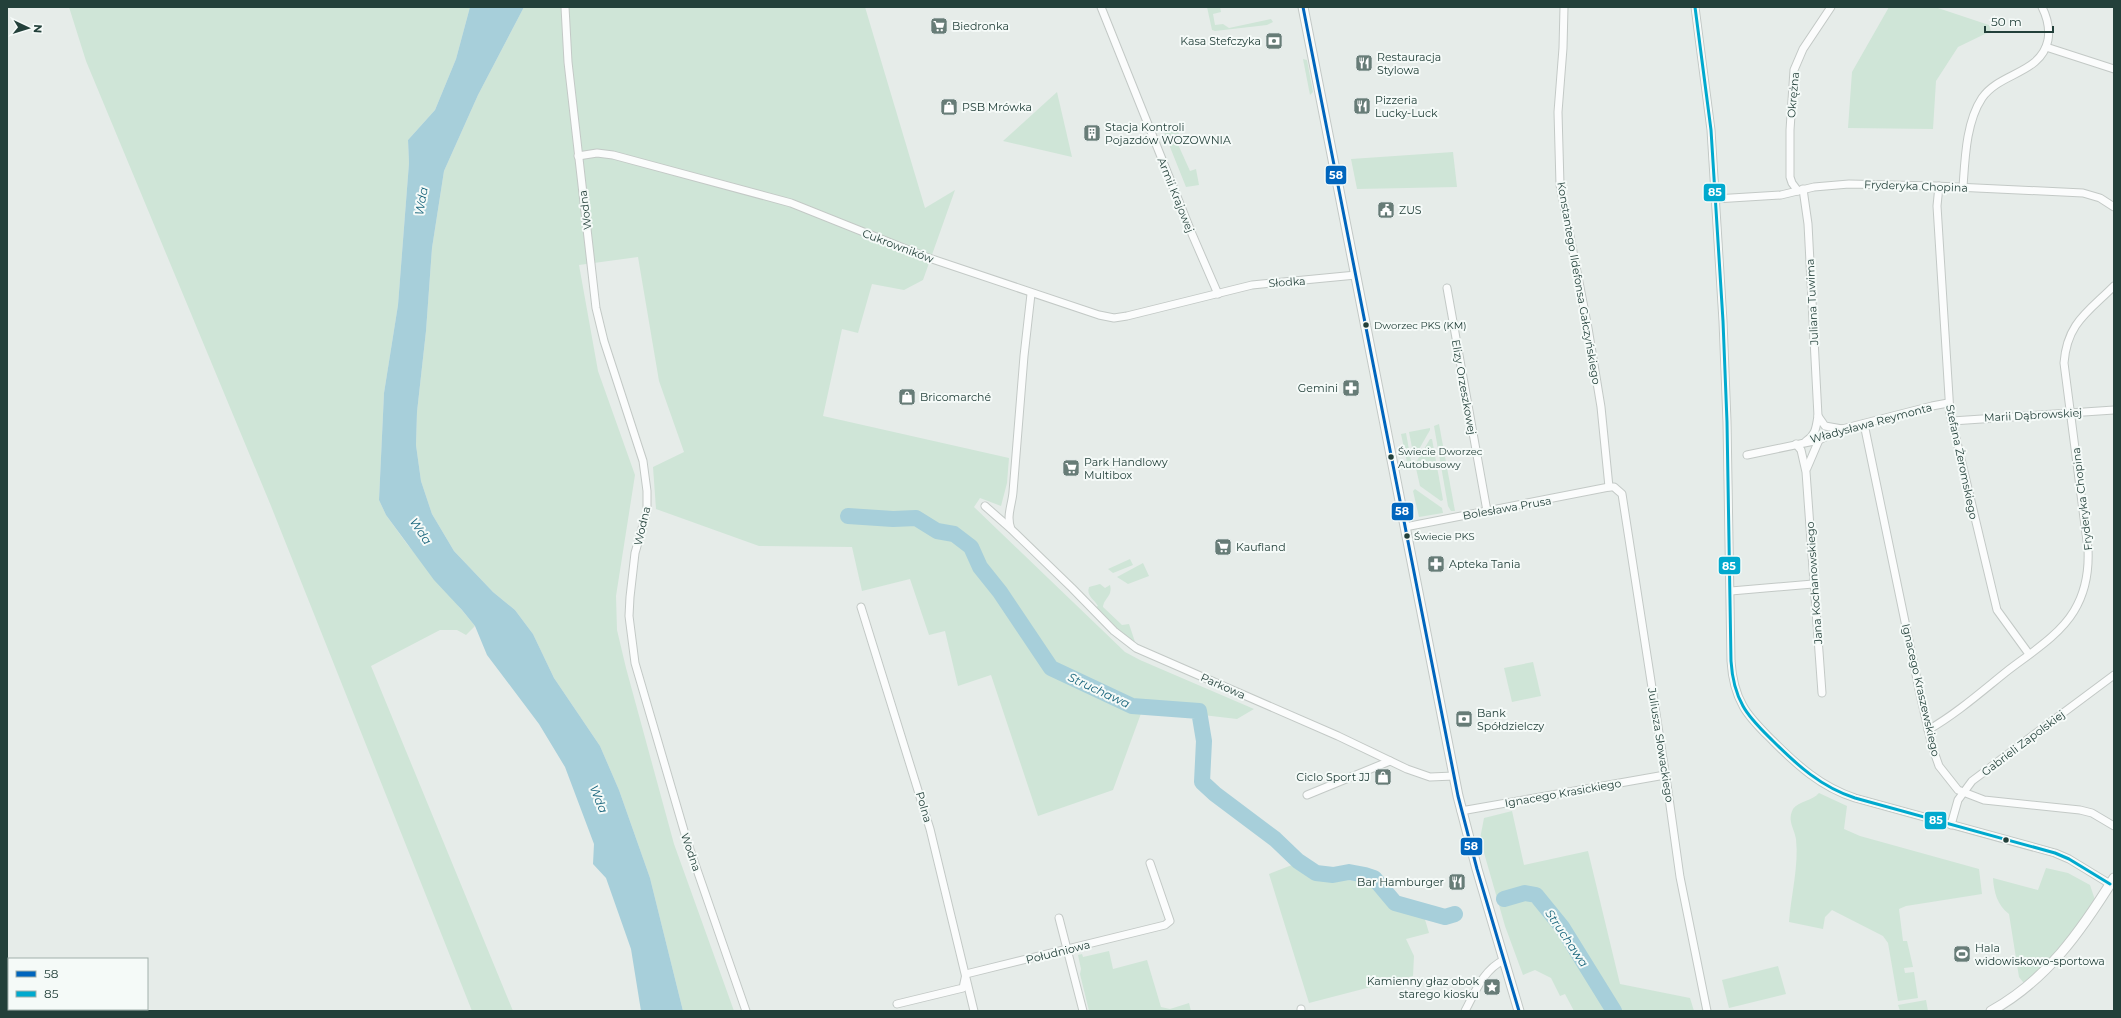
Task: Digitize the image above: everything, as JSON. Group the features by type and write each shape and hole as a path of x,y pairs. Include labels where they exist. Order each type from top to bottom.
{"street":[{"name":"Wodna","path":"565,7 568,62 578,156 600,323 646,474 646,511 635,553 630,597 629,616 636,663 687,841 746,1011"},
{"name":"Armii Krajowej","path":"1101,7 1218,294"},
{"path":"1303,7 1454,776 1462,811 1520,1011"},
{"name":"Konstantego Ildefonsa Gałczyńskiego","path":"1564,7 1558,136 1560,185 1591,344 1601,407 1609,487"},
{"path":"1695,7 1711,130 1727,386 1732,678 1743,706 1759,726 1798,766 1829,788 1855,798 2062,856 2112,881 2087,921 2055,962 2023,991 1991,1011"},
{"name":"Okrężna","path":"1801,190 1792,184 1790,177 1792,78 1798,59 1831,7"},
{"path":"1963,187 1969,130 1978,105 1985,94 1995,84 2033,64 2039,59 2046,47 2049,35 2048,23 2042,7"},
{"path":"2046,47 2114,69"},
{"name":"Cukrowników","path":"578,156 597,153 613,155 778,199 926,257 1031,294 1099,315 1114,318 1218,294"},
{"name":"Fryderyka Chopina","path":"1715,199 1781,195 1801,190 1849,184 1939,186 2082,193 2100,198 2114,207"},
{"name":"Stefana Żeromskiego","path":"1939,186 1937,206 1948,403 1997,610 2029,654"},
{"name":"Juliana Tuwima","path":"1801,190 1808,224 1818,416 1816,431 1812,437 1806,441"},
{"name":"Słodka","path":"1218,294 1252,285 1356,275"},
{"name":"Fryderyka Chopina","path":"1928,730 1955,712 2029,654 2065,623 2075,610 2087,574 2087,536 2064,363 2068,341 2078,320 2114,286"},
{"name":"Elizy Orzeszkowej","path":"1447,288 1487,511"},
{"path":"1010,528 1008,522 1013,492 1025,341 1031,294"},
{"name":"Władysława Reymonta","path":"1747,455 1806,441 1819,440 1842,429 1926,407 1948,403"},
{"name":"Marii Dąbrowskiej","path":"1952,421 2114,410"},
{"path":"1818,416 1825,426 1842,429"},
{"name":"Ignacego Kraszewskiego","path":"1864,424 1928,730 1939,766 1955,787 1963,792 1989,801 2080,810 2092,814 2114,826"},
{"name":"Jana Kochanowskiego","path":"1806,472 1809,461 1819,440"},
{"name":"Jana Kochanowskiego","path":"1796,444 1801,450 1806,472 1822,694"},
{"name":"Bolesława Prusa","path":"1405,527 1609,487"},
{"name":"Juliusza Słowackiego","path":"1609,487 1619,490 1624,499 1680,877 1707,1011"},
{"name":"Parkowa","path":"985,506 1072,588 1118,635 1136,648 1426,776 1454,776"},
{"path":"1731,591 1813,584"},
{"name":"Polna","path":"861,607 925,811 974,1011"},
{"name":"Gabrieli Zapolskiej","path":"1951,825 1958,800 1963,792 1978,776 2114,675"},
{"path":"1307,795 1390,761"},
{"name":"Ignacego Krasickiego","path":"1462,811 1665,775"},
{"name":"Południowa","path":"966,974 1165,925 1170,921 1150,863"},
{"path":"1059,918 1083,1011"},
{"path":"1465,1011 1484,976 1492,968 1504,960"},
{"path":"897,1004 963,988 966,974"}],"green space":[{"path":"69,7 470,7 456,59 435,110 408,140 409,163 398,305 384,393 379,500 386,515 407,544 475,626 466,635 457,630 440,630 371,666 513,1011 472,1011 271,506 86,61"},
{"path":"524,7 865,7 925,208 955,190 923,280 904,290 872,284 858,333 842,329 823,416 1009,458 1007,483 1001,506 980,498 974,507 1125,652 1140,660 1254,709 1237,719 1143,708 1113,790 1038,816 991,675 958,686 945,631 929,635 910,579 862,591 852,547 759,546 656,509 653,467 684,452 659,381 638,257 579,265 598,371 635,475 616,596 617,630 674,844 734,1011 683,1011 650,878 619,790 600,746 554,678 533,634 515,610 493,592 454,551 432,514 421,481 416,445 417,412 426,331 432,248 444,171 478,95"},
{"path":"1207,7 1220,7 1221,12 1213,14 1215,25 1223,24 1229,28 1271,19 1273,22 1267,25 1215,31 1212,30"},
{"path":"1889,7 1935,7 1989,25 1991,31 1958,47 1936,81 1933,129 1848,128 1852,72"},
{"path":"1303,59 1307,60 1313,92 1310,95"},
{"path":"1057,92 1072,157 1003,141"},
{"path":"1178,129 1180,139 1176,140 1190,171 1196,169 1199,185 1186,187 1164,132"},
{"path":"1453,152 1457,187 1357,189 1351,159"},
{"path":"1439,424 1455,511 1451,511 1448,506 1434,426"},
{"path":"1430,428 1430,430 1414,458 1409,432"},
{"path":"1406,433 1411,461 1407,462 1401,434"},
{"path":"1430,439 1432,439 1443,500 1441,501 1420,486 1415,464"},
{"path":"1415,489 1442,508 1443,513 1419,517 1413,491"},
{"path":"1130,559 1133,565 1113,573 1108,569"},
{"path":"1143,563 1149,576 1128,584 1117,577"},
{"path":"1100,584 1105,588 1110,585 1111,589 1103,607 1122,625 1129,624 1135,642 1120,631 1096,607 1098,606 1089,595 1088,590 1089,587"},
{"path":"1533,662 1541,696 1512,702 1504,668"},
{"path":"1819,793 1847,806 1844,829 1860,836 1979,869 1982,894 1906,906 1899,909 1903,941 1907,941 1913,967 1904,968 1905,973 1914,972 1918,998 1898,1001 1888,943 1883,936 1832,910 1825,917 1823,929 1789,922 1796,870 1797,849 1791,821 1791,813 1796,806 1813,798"},
{"path":"1512,811 1524,865 1588,851 1620,984 1690,998 1694,1011 1574,1011 1565,994 1560,996 1551,978 1535,970 1523,975 1505,926 1480,839 1484,818"},
{"path":"1292,865 1316,877 1367,882 1392,906 1424,916 1429,933 1406,939 1414,956 1413,976 1309,1003 1269,874"},
{"path":"2046,868 2068,873 2090,885 2097,906 2027,987 2019,977 2009,914 2002,907 1997,898 1993,878 2038,890"},
{"path":"1109,951 1113,969 1147,960 1161,1007 1170,1009 1189,1003 1191,1011 1089,1011 1080,974 1081,969 1078,955 1082,954 1083,957"},
{"path":"1778,966 1786,994 1729,1008 1722,980"},
{"path":"1926,1000 1928,1011 1900,1011 1898,1005"}],"water":[{"name":"Wda","path":"470,7 524,7 478,95 444,171 432,248 426,331 417,412 416,445 421,481 432,514 454,551 493,592 515,610 533,634 554,678 600,746 619,790 650,878 683,1011 641,1011 631,949 606,878 593,864 594,844 565,767 539,724 487,655 475,626 434,580 386,515 379,500 384,393 398,305 409,163 408,140 435,110 456,59"}],"waterway":[{"name":"Struchawa","path":"848,516 893,519 916,518 937,531 954,534 971,547 980,567 1000,592 1051,668 1132,706 1199,711 1204,741 1202,782 1215,794 1275,839 1298,861 1316,873 1333,875 1349,872 1374,878 1395,903 1445,917 1455,914"},
{"name":"Struchawa","path":"1504,899 1525,893 1536,895 1562,927 1614,1011"}],"transit line":[{"name":"58","path":"1303,7 1458,796 1477,869 1519,1011"},
{"name":"85","path":"1695,7 1711,130 1723,321 1727,422 1731,661 1734,684 1740,701 1753,720 1782,750 1810,774 1831,788 1855,798 2055,853 2069,859 2110,884"}],"place":[{"name":"Biedronka","path":"939,26"},
{"name":"Kasa Stefczyka","path":"1274,41"},
{"name":"Restauracja Stylowa","path":"1364,63"},
{"name":"Pizzeria Lucky-Luck","path":"1362,106"},
{"name":"PSB Mrówka","path":"949,107"},
{"name":"Stacja Kontroli Pojazdów WOZOWNIA","path":"1092,133"},
{"name":"ZUS","path":"1386,210"},
{"name":"Dworzec PKS (KM)","path":"1366,325"},
{"name":"Gemini","path":"1351,388"},
{"name":"Bricomarché","path":"907,397"},
{"name":"Świecie Dworzec Autobusowy","path":"1391,457"},
{"name":"Park Handlowy Multibox","path":"1071,468"},
{"name":"Świecie PKS","path":"1407,536"},
{"name":"Kaufland","path":"1223,547"},
{"name":"Apteka Tania","path":"1436,564"},
{"name":"Bank Spółdzielczy","path":"1464,719"},
{"name":"Ciclo Sport JJ","path":"1383,777"},
{"name":"Bar Hamburger","path":"1457,882"},
{"name":"Hala widowiskowo-sportowa","path":"1962,954"},
{"name":"Kamienny głaz obok starego kiosku","path":"1492,987"}]}
